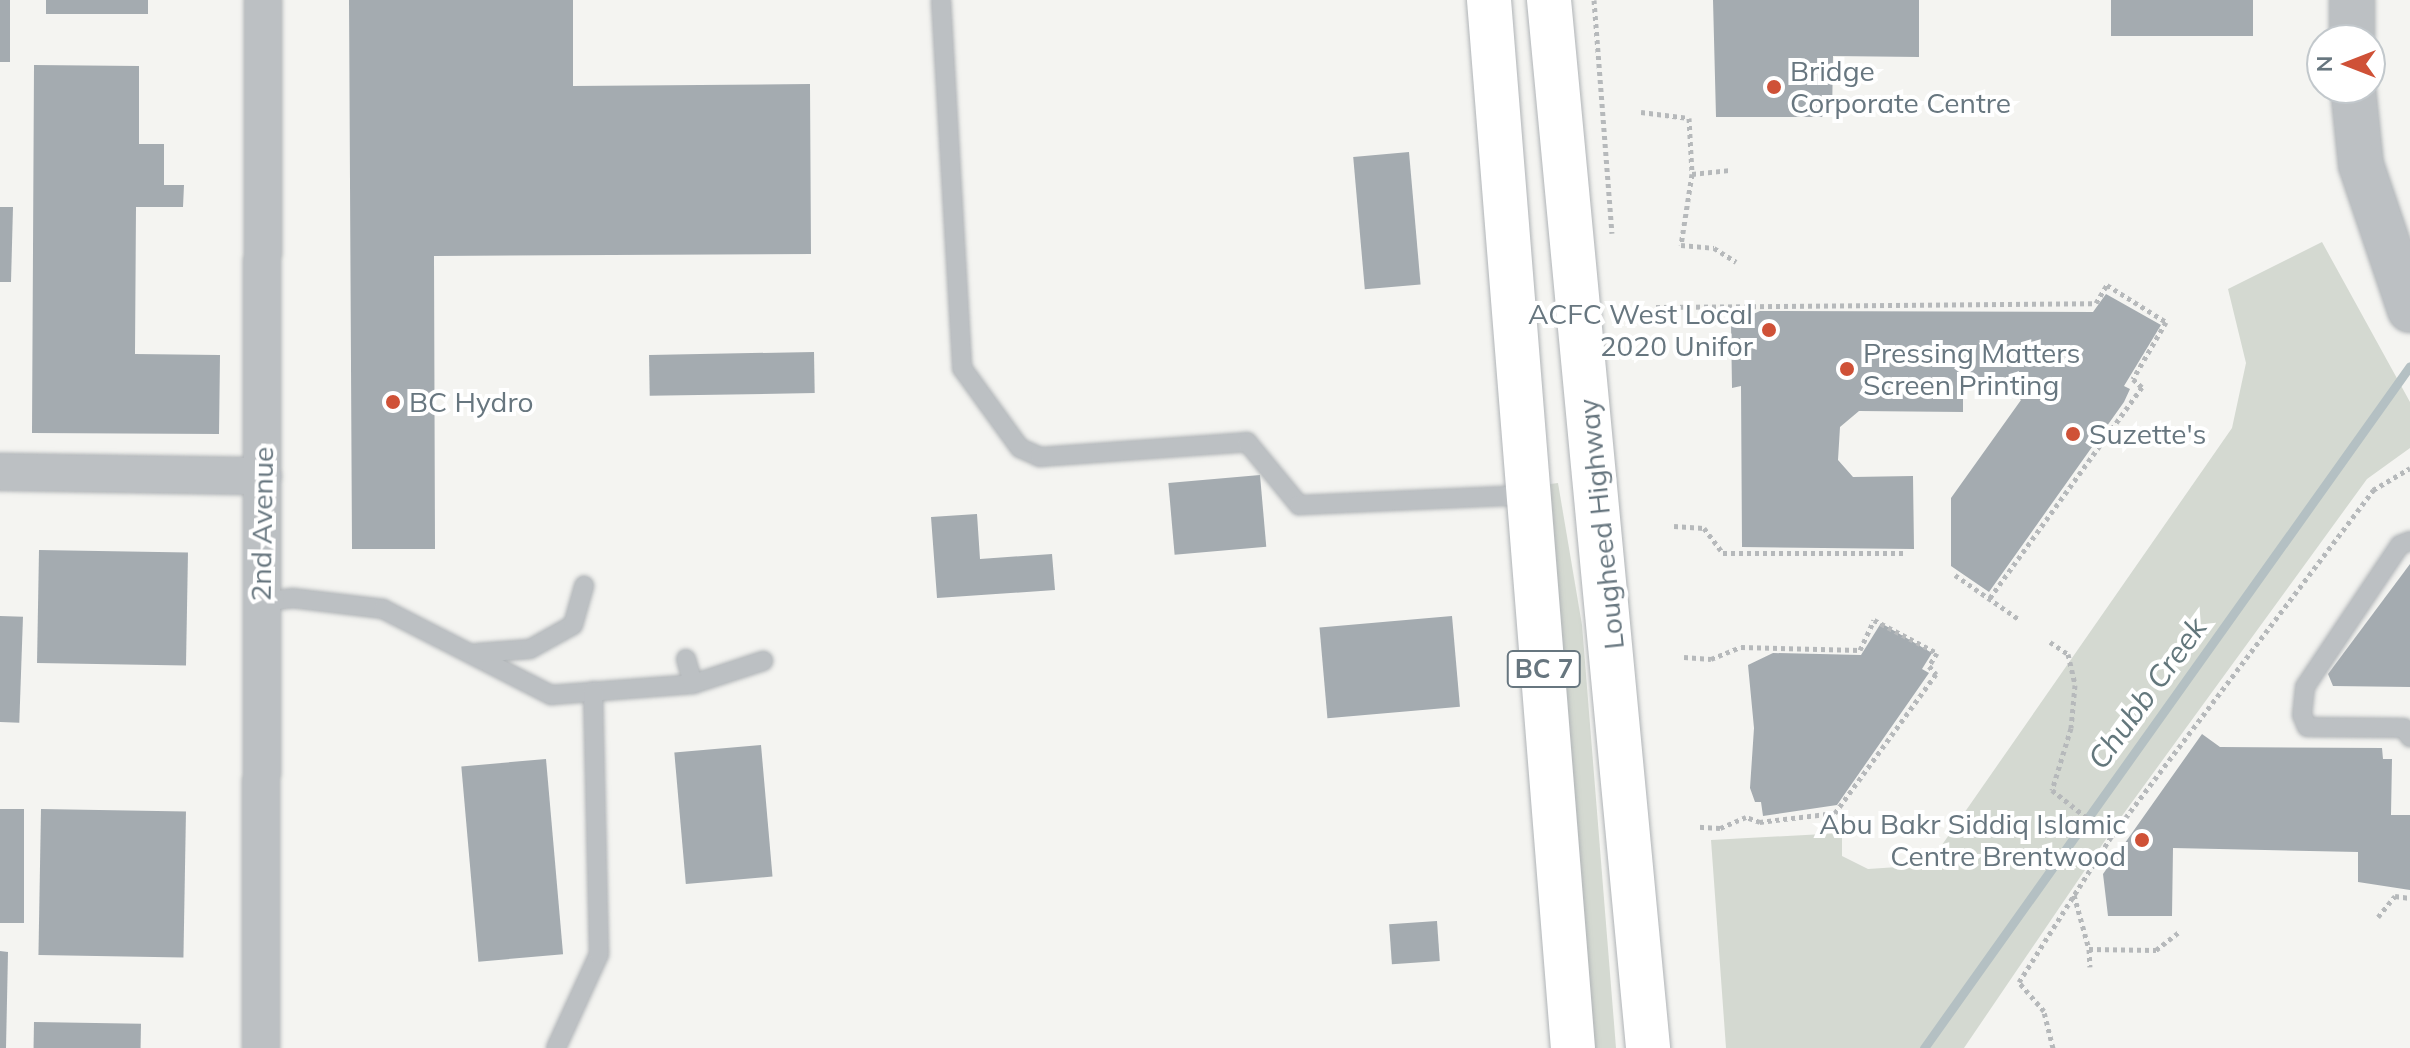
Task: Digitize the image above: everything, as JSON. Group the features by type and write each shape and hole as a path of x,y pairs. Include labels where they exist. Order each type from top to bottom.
{"main road":[{"name":"BC 7","path":"1489,0 1573,1048"},
{"name":"Lougheed Highway","path":"1549,0 1648,1048"}],"street":[{"name":"2nd Avenue","path":"261,1048 263,0"},
{"path":"2352,0 2352,24"},
{"path":"2355,104 2361,165 2410,310"},
{"path":"0,472 263,476"}],"lane":[{"path":"941,0 962,368 1020,448 1040,457 1247,442 1299,505 1531,495"},
{"path":"2410,541 2400,545 2305,687 2302,715 2307,727 2404,728 2410,737"},
{"path":"477,653 530,649 573,625 584,586"},
{"path":"261,602 292,598 383,609 477,653 551,695 693,684 763,661"},
{"path":"686,659 693,684"},
{"path":"556,1048 599,954 593,691"}],"path":[{"path":"1641,112 1689,118 1692,174 1681,245 1714,248 1736,262"},
{"path":"1692,174 1729,170"},
{"path":"1656,307 2096,303 2107,285 2166,322 2133,379 2142,387 1990,598"},
{"path":"2053,1048 2044,1011 2019,982 2110,837 2373,490 2410,468"},
{"path":"1674,526 1704,528 1723,553 1907,553"},
{"path":"1955,575 2020,620"},
{"path":"1684,657 1711,659 1741,647 1860,650 1874,620 1937,653 1929,666 1936,674 1835,813 1760,822 1746,817 1720,828 1698,827"},
{"path":"2050,642 2068,654 2075,685 2071,728 2050,783 2062,803 2110,837"},
{"path":"2074,894 2089,949 2090,967"},
{"path":"2378,917 2395,896 2410,898"},
{"path":"2089,949 2156,950 2179,932"}],"shaded area":[{"path":"2322,242 2410,402 2410,448 2367,479 2119,820 1964,1048 1726,1048 1711,840 1842,833 1842,856 1868,869 1928,865 2232,428 2246,363 2228,289"},
{"path":"1558,483 1582,625 1616,1048 1595,1048 1550,484"}],"building":[{"path":"0,0 10,0 10,62 0,62"},
{"path":"46,0 148,0 148,14 46,14"},
{"name":"BC Hydro","path":"349,0 573,0 573,86 810,84 811,254 434,256 435,549 352,549"},
{"name":"Bridge Corporate Centre","path":"1713,0 1919,0 1919,57 1833,56 1832,117 1716,117"},
{"path":"2111,0 2253,0 2253,36 2111,36"},
{"path":"34,65 139,66 139,144 164,144 164,185 184,185 183,207 136,207 135,354 220,355 219,434 32,433"},
{"path":"1409,152 1421,284 1365,289 1353,157"},
{"path":"0,207 13,207 11,282 0,282"},
{"path":"2106,294 2161,325 2124,386 2130,389 2124,402 1989,592 1951,566 1951,498 2021,400 1998,382 1963,383 1963,412 1859,411 1840,427 1838,460 1853,477 1913,476 1914,549 1742,547 1741,386 1732,388 1731,324 1760,311 2093,312"},
{"path":"814,352 815,393 650,396 649,355"},
{"path":"1260,475 1266,547 1175,555 1168,483"},
{"path":"977,514 980,559 1052,554 1055,590 937,598 931,517"},
{"path":"39,550 188,553 186,666 37,663"},
{"path":"2410,564 2410,687 2333,686 2328,674"},
{"path":"0,616 23,617 19,723 0,722"},
{"path":"1452,616 1460,707 1327,718 1320,628"},
{"path":"1881,623 1932,653 1922,669 1929,673 1837,805 1763,816 1761,802 1755,802 1750,788 1754,728 1748,665 1773,653 1861,655"},
{"path":"2202,734 2220,747 2382,748 2383,759 2392,759 2391,815 2410,815 2410,890 2358,882 2358,852 2173,848 2172,916 2108,916 2103,874"},
{"path":"761,745 773,876 686,884 674,753"},
{"path":"546,759 563,954 478,962 461,766"},
{"path":"0,809 24,809 24,923 0,923"},
{"path":"41,809 186,812 183,958 38,955"},
{"path":"1437,921 1440,961 1392,964 1389,924"},
{"path":"0,951 8,952 6,1048 0,1048"},
{"path":"34,1022 141,1024 141,1048 34,1048"}],"waterway":[{"name":"Chubb Creek","path":"1924,1048 2410,366"}],"place":[{"name":"Bridge Corporate Centre","path":"1774,87"},
{"name":"ACFC West Local 2020 Unifor","path":"1769,330"},
{"name":"Pressing Matters Screen Printing","path":"1847,369"},
{"name":"BC Hydro","path":"393,402"},
{"name":"Suzette's","path":"2073,434"},
{"name":"Abu Bakr Siddiq Islamic Centre Brentwood","path":"2142,840"}]}
